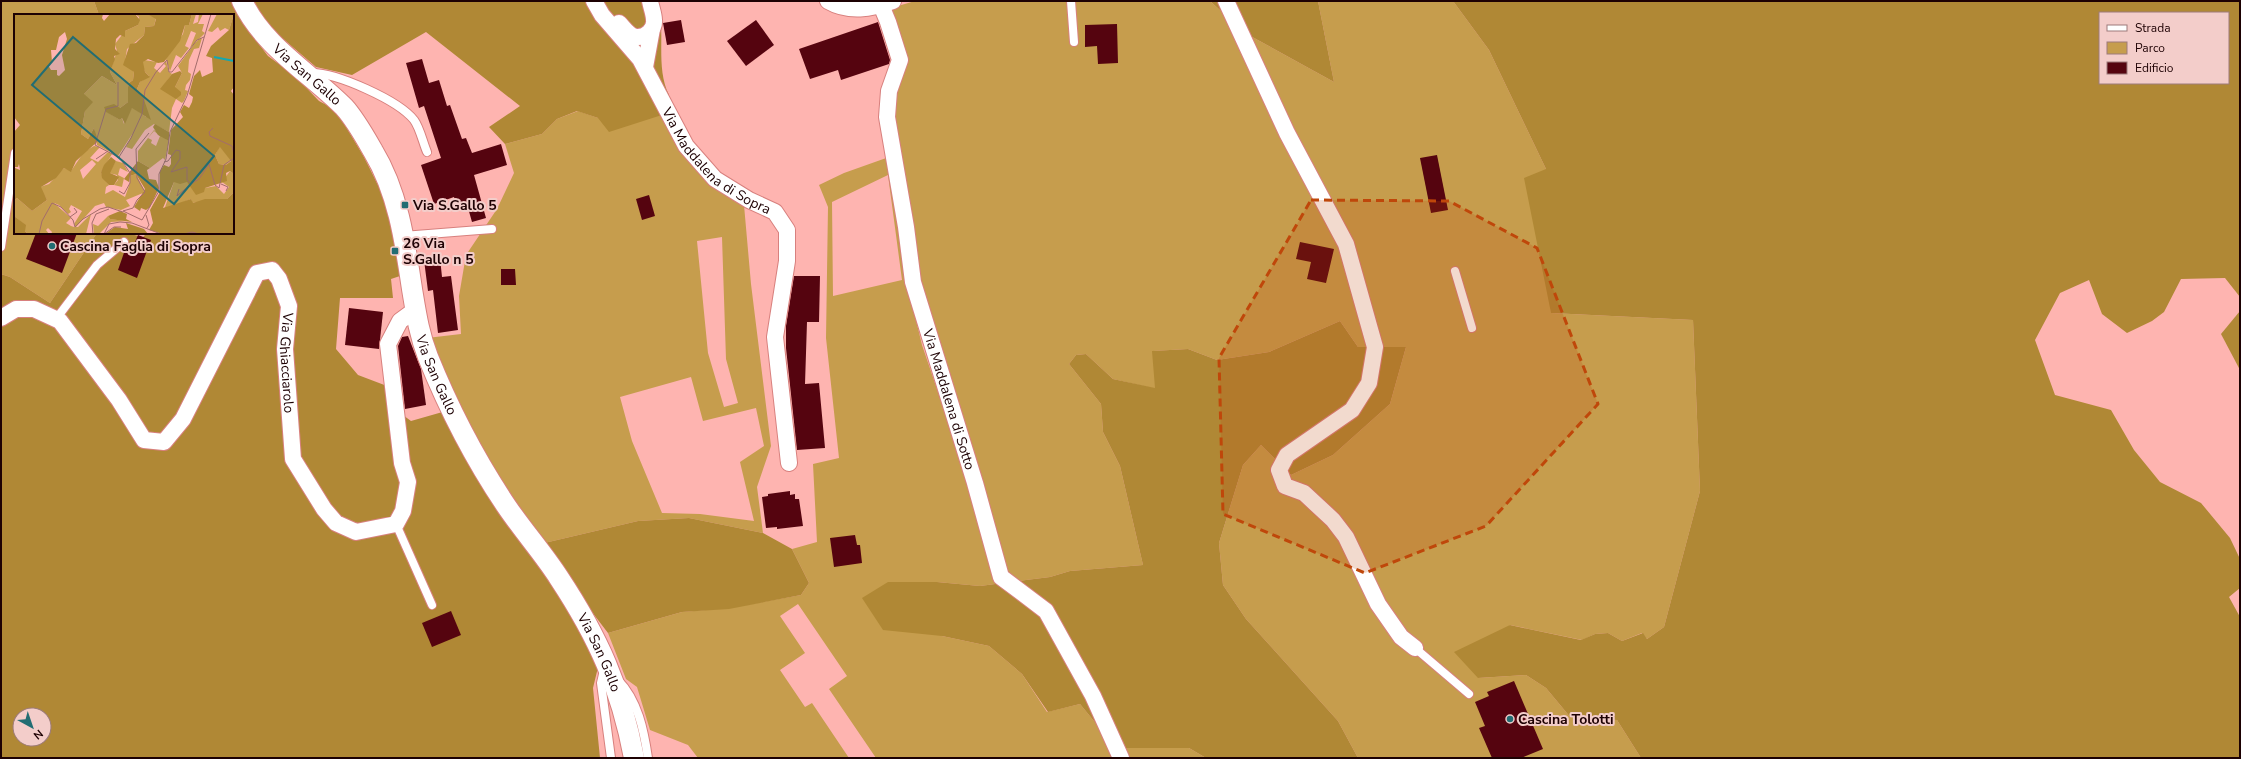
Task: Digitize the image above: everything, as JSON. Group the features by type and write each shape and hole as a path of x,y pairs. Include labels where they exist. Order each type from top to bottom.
{"street":[{"name":"Via San Gallo","path":"242,1 249,16 264,35 285,57 305,72 346,109 374,152 395,197 418,330 428,356 481,466 508,508 559,577 597,640 609,667 627,721 634,758"},
{"name":"Via Maddalena di Sopra","path":"594,1 602,15 640,59 686,146 715,179 749,200 775,212 787,230 787,261 774,337 789,463"},
{"path":"597,1 627,33 636,37 645,36 652,29"},
{"path":"645,67 654,20 650,1"},
{"path":"828,1 841,8 857,9 887,3"},
{"path":"1226,1 1287,133 1346,244 1375,347 1369,383 1352,410 1287,455 1279,470 1285,486 1304,493 1333,520 1346,537 1378,604 1401,637 1415,648"},
{"name":"Via Maddalena di Sotto","path":"887,3 888,22 900,60 889,91 887,117 906,227 913,282 947,399 975,483 1001,577 1046,611 1093,696 1121,758"},
{"name":"Via Ghiacciarolo","path":"2,313 16,309 34,309 60,321 119,400 144,440 164,442 183,419 256,273 272,270 279,278 290,306 286,349 293,459 324,509 336,523 356,532 396,524"},
{"path":"396,524 403,511 408,482 402,463 388,344 400,321 415,310"}],"lane":[{"path":"1071,1 1074,42"},
{"path":"305,72 319,73 345,81 387,99 414,121 427,152"},
{"path":"1,247 14,160"},
{"path":"402,236 492,228"},
{"path":"56,319 97,265 124,242"},
{"path":"417,264 422,317 418,330"},
{"path":"1455,271 1472,328"},
{"path":"396,524 432,605"},
{"path":"1415,648 1469,694"},
{"path":"611,758 601,683 609,667 629,691 645,737 648,758"}],"highlighted area":[{"path":"1311,200 1449,201 1537,248 1598,404 1486,526 1365,573 1223,514 1219,358"}],"green space":[{"path":"1,1 94,1 99,14 14,14 14,234 96,234 50,303 10,277 1,274"},
{"path":"915,1 1210,1 1245,33 1334,82 1318,1 1453,1 1489,50 1546,169 1551,313 1693,320 1700,491 1664,627 1647,639 1642,633 1622,641 1608,633 1595,634 1582,640 1510,625 1478,678 1526,675 1546,688 1571,718 1617,720 1641,758 1358,758 1338,721 1246,619 1223,585 1219,543 1243,465 1261,445 1291,475 1333,455 1390,404 1406,347 1358,347 1340,321 1269,352 1217,360 1188,349 1153,351 1156,389 1113,379 1086,354 1076,355 1069,364 1101,404 1103,432 1120,466 1143,565 1070,571 1050,577 980,586 937,582 888,582 942,636 989,646 1022,674 1047,712 1080,704 1116,748 1189,748 1206,758 876,758 829,689 847,676 798,604 780,616 805,653 780,670 805,707 812,703 849,758 698,758 688,745 650,730 637,687 626,679 608,633 682,612 729,608 801,595 809,583 792,549 817,542 813,464 839,458 826,338 828,207 819,185 844,173 889,157 908,287 922,345 1001,577 920,278 893,107 891,8","holes":["888,175 902,280 833,296 832,202"]},
{"path":"578,111 598,118 665,114 744,205 751,284 771,446 757,487 763,533 689,518 638,521 540,544 491,478 427,338 461,334 459,296 466,255 497,209 514,173 505,144 542,134 557,119","holes":["722,237 726,359 738,403 724,407 708,353 697,241","691,377 703,421 756,408 764,446 740,462 754,521 700,514 662,513 632,441 620,397"]}],"shaded area":[{"path":"94,1 231,1 242,22 268,56 295,76 319,101 336,110 364,157 382,193 394,230 400,276 391,279 393,298 340,298 336,349 358,375 387,386 396,410 411,421 446,411 600,659 593,688 600,758 1,758 1,274 10,277 50,303 96,234 130,234 143,237 146,234 234,234 234,14 99,14"},
{"path":"254,1 658,1 661,24 662,73 669,95 658,101 665,114 609,132 598,118 577,111 557,119 542,134 505,144 489,127 520,106 426,32 352,75 316,67 267,25"},
{"path":"1210,1 1318,1 1334,82 1245,33"},
{"path":"1453,1 2240,1 2240,297 2225,278 2181,279 2164,312 2152,321 2127,333 2102,314 2089,280 2060,293 2035,340 2055,395 2111,410 2134,450 2160,482 2201,503 2230,538 2240,559 2240,588 2229,597 2240,617 2240,758 1641,758 1617,720 1571,718 1546,688 1526,675 1478,678 1454,652 1510,625 1581,640 1595,634 1608,633 1622,641 1643,633 1647,639 1664,627 1700,491 1693,320 1551,313 1524,178 1546,169 1489,50"},
{"path":"2240,311 2240,370 2221,334"},
{"path":"1340,321 1358,347 1406,347 1390,404 1333,455 1291,475 1261,445 1243,465 1219,543 1223,585 1246,619 1338,721 1358,758 1206,758 1189,748 1116,748 1080,704 1048,712 1022,674 989,646 942,636 883,630 862,598 888,582 937,582 980,586 1050,577 1070,571 1143,565 1120,466 1103,432 1101,404 1069,364 1076,355 1086,354 1113,379 1155,388 1152,351 1188,349 1217,360 1269,352"},
{"path":"689,518 763,533 792,549 809,583 801,595 729,609 682,612 608,633 540,544 638,521"}],"building":[{"path":"681,20 685,42 667,45 663,23"},
{"path":"756,20 774,45 746,66 727,41"},
{"path":"878,22 890,60 889,64 841,80 838,70 810,79 799,49"},
{"path":"1117,24 1118,63 1098,64 1097,46 1085,47 1085,25"},
{"path":"422,59 429,83 439,80 447,106 450,105 462,139 466,138 472,153 501,144 507,165 474,175 486,218 472,222 468,208 458,211 454,197 434,204 421,165 441,158 424,106 419,108 406,63"},
{"path":"1437,155 1448,210 1431,213 1420,158"},
{"path":"649,195 655,216 642,220 636,199"},
{"name":"Cascina Faglia di Sopra","path":"36,234 77,234 62,273 26,259"},
{"path":"138,235 151,240 137,278 118,270 126,247 132,249"},
{"path":"1300,242 1334,249 1326,283 1307,279 1311,262 1296,259"},
{"path":"440,258 442,277 451,276 458,330 438,333 433,290 428,291 424,260"},
{"path":"501,269 515,269 516,285 501,285"},
{"path":"794,276 820,276 819,322 807,322 805,384 819,383 825,448 797,450 786,348 786,326"},
{"path":"349,308 383,312 379,349 345,345"},
{"path":"408,336 421,369 426,405 405,409 398,346 402,337"},
{"path":"790,491 790,495 795,494 795,499 799,499 803,526 777,529 777,527 766,528 762,497 768,496 768,494"},
{"path":"855,535 857,545 860,545 862,563 834,567 830,538"},
{"path":"451,611 461,635 432,647 422,623"},
{"name":"Cascina Tolotti","path":"1514,681 1543,749 1521,758 1492,758 1479,728 1485,726 1475,702 1489,696 1487,692"}],"place":[{"name":"Via S.Gallo 5","path":"405,205"},
{"name":"Cascina Faglia di Sopra","path":"52,246"},
{"name":"26 Via S.Gallo n 5","path":"395,251"},
{"name":"Cascina Tolotti","path":"1510,719"}]}
